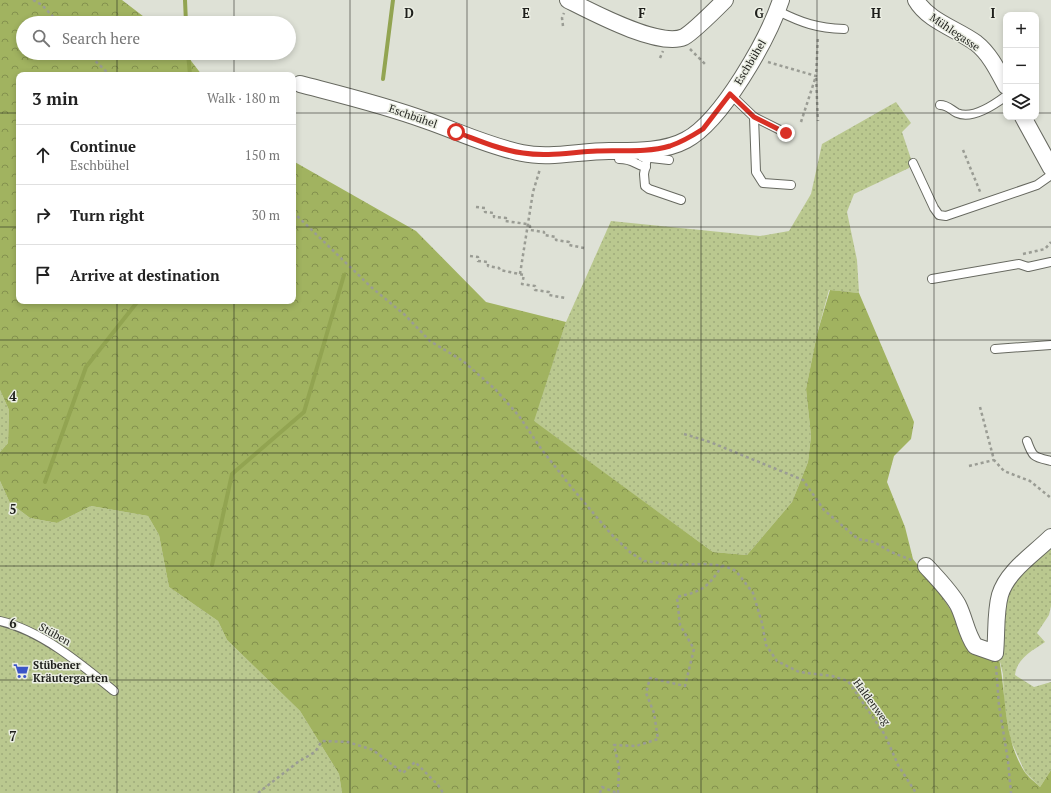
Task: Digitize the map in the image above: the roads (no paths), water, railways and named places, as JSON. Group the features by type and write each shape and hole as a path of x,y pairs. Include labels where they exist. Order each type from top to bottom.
{"street":[{"path":"568,0 622,26 668,38 683,37 725,0"},
{"name":"Mühlegasse","path":"916,0 926,12 976,44 990,58 1005,84"},
{"name":"Eschbühel","path":"300,84 389,108 490,145 523,153 543,155 631,150 669,146 685,140 703,129 730,94 754,58 780,5"},
{"path":"1025,120 1051,168"},
{"path":"926,566 945,587 958,606 965,627 975,646 995,653 998,610 1004,585 1010,576 1051,537"}],"lane":[{"path":"780,5 808,24 821,28 844,29"},
{"path":"730,94 754,117 786,133"},
{"path":"940,105 946,105 958,113 966,116 984,110 1003,98"},
{"path":"754,117 756,172 762,183 791,186"},
{"path":"631,150 635,154 647,158 670,160"},
{"path":"647,158 645,186 655,192 681,200"},
{"path":"606,159 628,159 640,166 646,167"},
{"path":"913,163 934,208 939,215 946,216 1037,185 1051,175"},
{"path":"932,278 1019,264 1028,267 1051,262"},
{"path":"995,349 1051,345"},
{"path":"1027,441 1032,454 1036,458 1051,460"},
{"name":"Stüben","path":"0,621 33,634 72,656 114,691"}],"waterway":[{"path":"185,0 186,16"},
{"path":"383,79 393,0"},
{"path":"189,60 190,72"},
{"path":"212,565 232,474 304,412 344,275"},
{"path":"45,482 86,367 136,304"}],"place":[{"name":"Stübener Kräutergarten","path":"21,671"}]}
